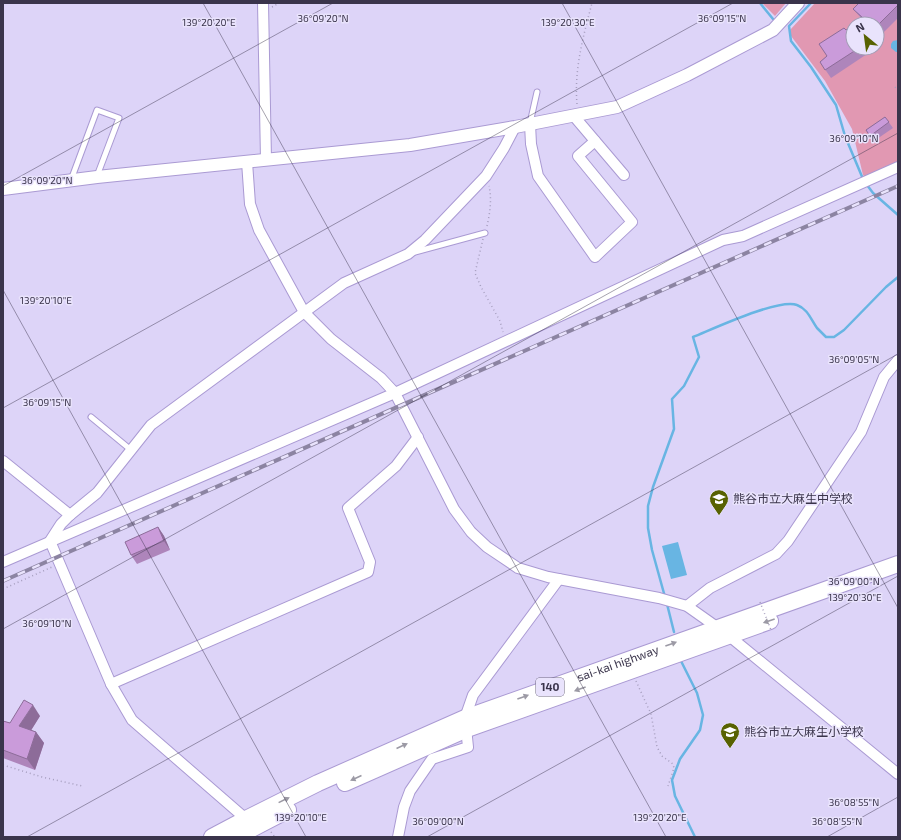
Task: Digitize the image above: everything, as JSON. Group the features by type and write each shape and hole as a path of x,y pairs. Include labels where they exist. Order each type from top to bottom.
{"highway":[{"name":"sai-kai highway","path":"212,837 249,823 318,783 466,723 723,631 898,564"},
{"name":"sai-kai highway","path":"466,723 631,670 723,631 898,576"},
{"name":"sai-kai highway","path":"236,837 249,823"}],"street":[{"path":"263,3 266,160"},
{"path":"3,189 96,177 410,145 618,107 687,75 773,30 798,3"},
{"path":"576,115 595,141 624,175"},
{"path":"530,124 531,144 538,176 595,257 632,222 578,156 595,141"},
{"path":"50,542 61,524 70,514 97,493 151,425 344,283 408,254 435,230 486,176 504,148 515,127"},
{"path":"247,162 250,204 259,230 304,312 331,339 381,378 395,393 454,509 471,532 487,547 518,568 559,579 659,598 687,606 723,631 898,774"},
{"path":"3,562 395,393 723,240 743,236 898,167"},
{"path":"687,606 710,588 776,554 788,541 862,432 884,377 898,360"},
{"path":"111,684 368,572 370,562 348,508 396,466 418,437"},
{"path":"3,461 70,514"},
{"path":"50,542 111,684 132,720 249,823"},
{"path":"398,837 404,807 410,792 432,759 468,747 466,723 473,695 559,579"}],"lane":[{"path":"530,124 537,92"},
{"path":"70,180 97,110 119,118 96,177"},
{"path":"408,254 485,233"},
{"path":"91,417 131,450"}],"path":[{"path":"576,115 577,67 592,3"},
{"path":"895,87 898,90"},
{"path":"486,176 491,194 489,217 475,273 500,321 505,342"},
{"path":"3,589 59,564"},
{"path":"760,602 771,630"},
{"path":"631,670 652,714 657,747 662,756 673,764 674,768 668,786"},
{"path":"3,765 42,777 82,786"}],"shaded area":[{"path":"762,3 786,3 775,16"},
{"path":"815,3 898,3 898,165 867,179 863,175 852,129 825,81 791,36 790,30"}],"water":[{"path":"898,40 898,52 896,52 891,48 891,44 893,41"},
{"path":"678,542 687,575 671,579 662,546"}],"building":[{"path":"859,3 898,3 898,5 885,18 885,16 861,16 853,9"},
{"path":"844,28 845,56 847,56 825,70 820,62 827,56 819,44"},
{"path":"885,117 889,122 870,136 866,130"},
{"path":"158,527 164,541 131,555 125,542"},
{"path":"24,700 33,705 19,726 36,732 27,759 3,750 3,721 10,723"}],"waterway":[{"path":"760,3 773,19"},
{"path":"811,3 789,26 791,41 811,67 836,105 845,136 863,179"},
{"path":"867,185 873,193 898,215"},
{"path":"665,597 652,550 648,528 648,506 653,487 674,429 672,399 684,386 699,357 693,337 746,315 788,304 797,305 804,309 817,328 826,337 834,337 844,330 886,287 898,277"},
{"path":"667,604 674,632"},
{"path":"681,661 697,693 703,715 700,730 680,759 672,780 675,796 695,837"}],"railway":[{"path":"3,581 898,186"}],"place":[{"name":"熊谷市立大麻生中学校","path":"719,516"},
{"name":"熊谷市立大麻生小学校","path":"730,749"}]}
